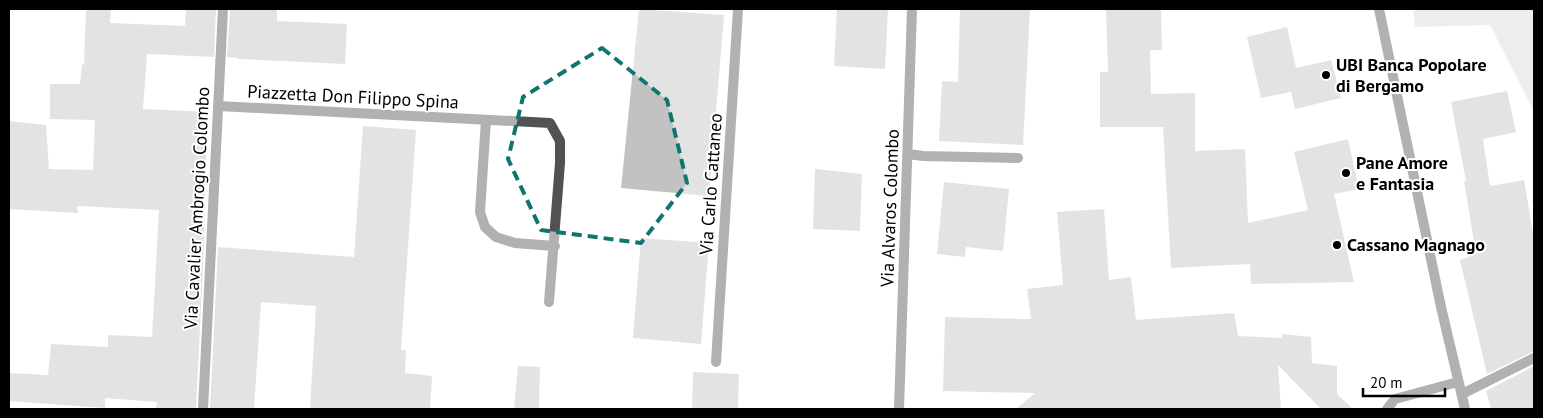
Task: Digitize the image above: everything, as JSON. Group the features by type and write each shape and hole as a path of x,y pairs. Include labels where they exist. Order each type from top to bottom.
{"street":[{"name":"Via Cavalier Ambrogio Colombo","path":"203,409 223,9"},
{"name":"Via Carlo Cattaneo","path":"716,362 738,9"},
{"name":"Via Alvaros Colombo","path":"899,409 912,9"},
{"path":"1381,11 1465,409"},
{"name":"Piazzetta Don Filippo Spina","path":"219,106 550,123 560,141 560,163 549,302"},
{"path":"486,120 480,212 485,227 496,237 516,243 554,246"},
{"path":"908,154 1018,158"},
{"path":"1462,394 1534,358"},
{"path":"1388,409 1394,399 1458,382"}],"highlighted area":[{"path":"602,48 667,100 687,183 641,243 541,230 508,159 523,97"}],"shaded area":[{"path":"1413,9 1534,9 1534,112 1490,25 1415,27"}],"building":[{"path":"86,9 111,9 110,23 185,26 186,9 216,9 214,57 147,54 143,109 207,112 204,246 196,409 156,409 157,402 105,398 105,408 9,401 9,373 48,375 51,344 108,347 108,335 152,337 159,210 77,206 78,213 9,209 9,121 46,125 49,169 93,170 95,120 50,119 50,84 80,84 82,64 84,64"},
{"path":"230,9 277,9 277,21 347,24 345,64 227,57"},
{"path":"639,9 724,15 709,196 621,188"},
{"path":"837,9 888,9 885,69 834,66"},
{"path":"960,9 1030,9 1023,145 939,141 942,81 958,82"},
{"path":"1106,9 1161,9 1162,50 1150,50 1151,94 1195,93 1195,151 1245,149 1248,223 1308,210 1294,152 1348,139 1359,189 1334,194 1354,282 1251,284 1250,264 1171,268 1163,127 1100,127 1100,72 1108,72"},
{"path":"1287,27 1296,68 1331,60 1341,98 1295,109 1291,92 1261,98 1247,37"},
{"path":"1507,91 1516,132 1483,139 1490,186 1524,180 1534,239 1534,351 1487,374 1460,260 1476,254 1464,181 1466,181 1451,102"},
{"path":"363,126 416,130 401,350 406,350 405,373 432,376 430,409 310,409 316,306 261,302 254,409 210,409 218,247 354,257"},
{"path":"815,169 862,174 860,231 813,229"},
{"path":"944,182 1009,189 1003,251 966,247 965,257 937,254"},
{"path":"1104,209 1109,280 1131,277 1136,320 1234,313 1238,336 1282,338 1282,334 1311,337 1312,363 1337,366 1337,394 1353,409 1321,409 1278,365 1281,409 1016,409 1035,393 943,391 945,317 1031,319 1027,289 1063,285 1057,212"},
{"path":"641,238 709,243 701,344 633,338"},
{"path":"518,366 540,367 539,409 514,409"},
{"path":"1534,366 1534,409 1491,409 1486,391"},
{"path":"693,372 739,374 738,409 692,409"}],"place":[{"name":"UBI Banca Popolare di Bergamo","path":"1326,75"},
{"name":"Pane Amore e Fantasia","path":"1346,173"},
{"name":"Cassano Magnago","path":"1337,245"}]}
